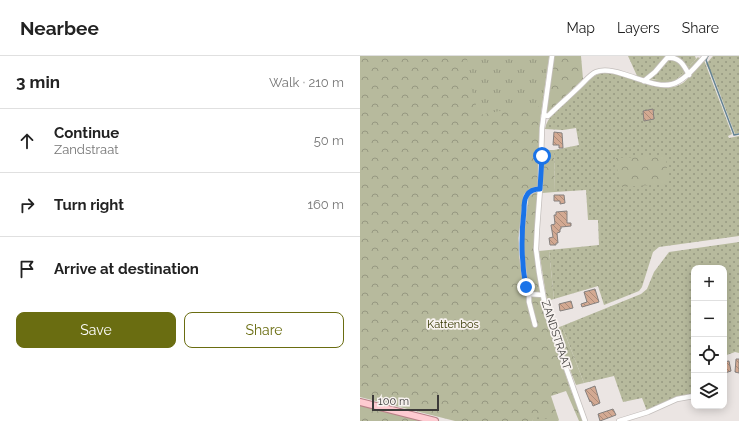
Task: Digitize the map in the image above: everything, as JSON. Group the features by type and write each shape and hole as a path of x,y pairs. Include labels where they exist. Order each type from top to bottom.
{"main road":[{"path":"360,402 435,421"}],"street":[{"name":"ZANDSTRAAT","path":"552,56 544,115 536,249 538,272 552,328 585,421"},
{"path":"544,115 548,116 595,72 614,71 662,86 672,85 680,82 689,75 705,56"},
{"path":"644,81 668,58 673,57 679,59 689,75"},
{"path":"535,325 524,277 521,238 526,196 535,189 540,189"},
{"path":"529,294 543,295"},
{"path":"619,421 648,412 677,399 691,397"}],"green space":[{"name":"Kattenbos","path":"360,56 549,56 540,121 538,192 534,251 538,281 545,313 570,388 583,421 579,421 566,391 551,396 559,420 535,417 532,421 455,421 360,397"},
{"path":"467,56 549,56 542,102 539,102 538,109 521,107 479,115 468,77"},
{"path":"554,56 581,56 583,79 548,113 546,113"},
{"path":"628,56 695,56 696,59 677,79 665,81 654,79 647,81 638,78"},
{"path":"713,56 739,56 739,133 735,134 714,78 706,64"},
{"path":"698,57 700,59 683,77 678,80 666,83 647,81 658,79 677,79"},
{"path":"704,60 732,134 728,136 729,138 739,136 739,236 659,247 653,252 642,287 639,291 604,305 598,286 554,299 549,250 599,245 598,220 588,220 586,190 555,192 554,150 579,145 576,128 563,130 545,129 550,117 580,87 594,76 604,73 615,74 650,85 673,87 686,81"},
{"path":"544,150 554,150 555,192 542,193"},
{"path":"666,156 668,184 620,187 616,158"},
{"path":"739,242 739,353 735,352 727,355 727,265 691,265 691,394 674,398 647,411 642,398 623,402 614,376 584,383 562,326 641,294 647,289 654,272 669,252"},
{"path":"549,250 554,299 547,301 539,251"},
{"path":"562,326 584,383 576,385 554,329"},
{"path":"360,405 422,421 360,421"},
{"path":"551,412 559,421 532,421 534,417"}],"building":[{"path":"653,109 654,119 644,121 643,111"},
{"path":"554,132 562,133 563,148 559,148 559,145 553,145"},
{"path":"554,195 564,195 565,203 560,204 560,201 554,201"},
{"path":"567,211 567,223 571,223 571,226 561,227 560,232 557,233 558,243 556,243 556,245 550,245 549,238 553,237 551,225 555,224 554,215 556,215 556,212"},
{"path":"595,289 599,302 582,307 581,304 587,302 584,292"},
{"path":"571,301 573,308 560,311 559,304"},
{"path":"736,359 739,359 739,373 735,372"},
{"path":"727,361 729,361 731,371 727,372"},
{"path":"595,386 600,403 593,406 585,390"},
{"path":"613,409 616,415 600,421 598,414"}],"waterway":[{"path":"708,56 706,60 734,135 739,134"}],"route":[{"path":"526,287 522,258 522,224 526,196 535,189 540,189 542,156"}]}
